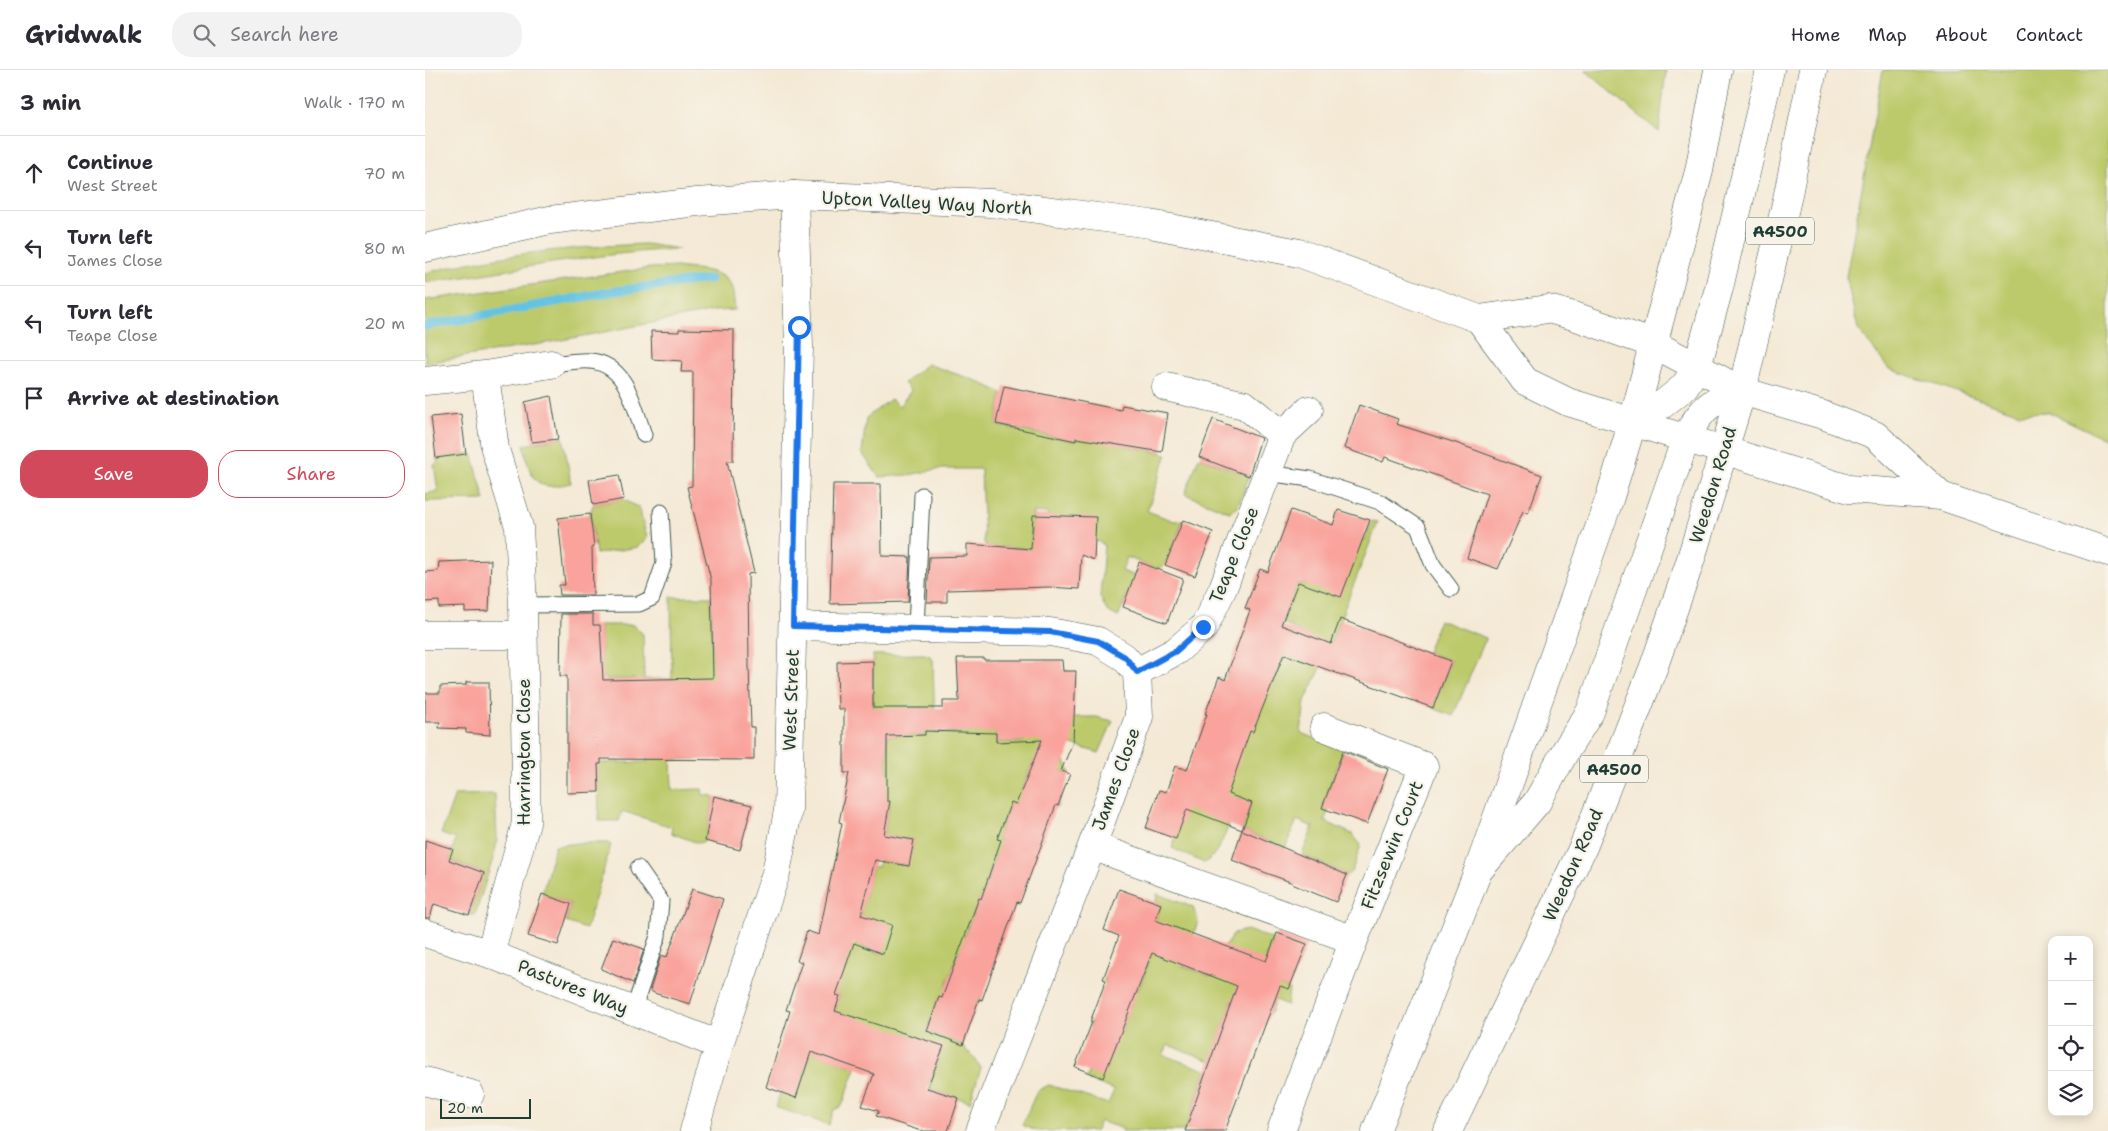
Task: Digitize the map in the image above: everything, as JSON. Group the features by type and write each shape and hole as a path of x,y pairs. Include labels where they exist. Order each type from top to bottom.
{"main road":[{"name":"Weedon Road","path":"1376,1131 1479,871 1588,564 1633,421 1654,344 1699,171 1718,70"},
{"path":"1633,421 1655,410 1684,388 1697,367 1719,288 1770,70"},
{"name":"Weedon Road","path":"1449,1131 1584,845 1654,666 1689,565 1742,391 1787,199 1813,70"},
{"name":"Upton Valley Way North","path":"425,248 549,220 697,202 794,196 992,202 1151,224 1299,253 1479,319 1548,309 1574,316 1654,344 1742,391 1823,415 1875,435 1941,496"},
{"name":"West Street","path":"694,1131 719,1045 776,873 788,811 799,347 794,196"},
{"path":"1479,319 1525,381 1568,402 1849,489 1941,496 2108,552"},
{"path":"425,381 485,375 551,364"},
{"name":"Harrington Close","path":"485,375 495,449 519,527 523,605 526,823 490,954"},
{"path":"1166,387 1245,405 1282,435"},
{"name":"Weedon Road","path":"1479,871 1537,802 1590,712 1686,438 1694,421 1708,405 1724,395 1742,391"},
{"name":"Teape Close","path":"1137,672 1176,651 1203,627 1223,588 1282,435 1309,410"},
{"path":"793,626 1050,632 1098,641 1125,657 1137,672"},
{"path":"425,635 523,635"},
{"name":"James Close","path":"980,1131 1092,846 1139,717 1137,672"},
{"name":"Fitzsewin Court","path":"1281,1131 1353,940 1424,766 1324,727"},
{"path":"1092,846 1353,940"},
{"name":"Pastures Way","path":"425,933 490,954 719,1045"},
{"path":"427,1087 470,1094"}],"lane":[{"path":"551,364 591,361 614,370 628,387 644,435"},
{"path":"1267,473 1310,479 1380,502 1418,527 1433,565 1451,588"},
{"path":"916,629 922,495"},
{"path":"523,605 639,604 652,598 664,562 661,512"},
{"path":"633,1011 658,936 661,901 639,868"}],"green space":[{"path":"1585,70 1666,70 1659,132 1592,76"},
{"path":"1883,70 2108,70 2108,440 2049,412 2020,413 1889,369 1858,329 1846,277"},
{"path":"646,244 679,249 583,258 425,283 425,273 507,256 562,249"},
{"path":"677,267 707,271 722,276 731,286 735,310 715,311 546,343 425,363 425,300 650,268"},
{"path":"927,364 977,381 1002,393 996,425 1075,441 1081,416 1116,444 1167,454 1147,511 1174,521 1183,520 1165,565 1156,569 1127,557 1122,571 1151,582 1133,580 1118,617 1107,611 1100,597 1104,545 1095,540 1047,543 1048,513 1033,512 1031,542 1033,549 987,546 984,543 981,469 938,469 909,475 879,477 862,453 866,418 891,399 899,406 911,391 904,383"},
{"path":"563,437 571,483 554,486 542,484 537,481 530,470 524,445"},
{"path":"472,453 485,500 425,501 425,494 438,491 434,465 438,463 436,458"},
{"path":"1199,457 1249,476 1238,507 1229,512 1185,494"},
{"path":"623,499 639,508 647,538 638,547 596,554 590,514 593,505"},
{"path":"1372,521 1378,522 1322,666 1305,701 1301,733 1343,750 1322,808 1329,810 1324,821 1352,834 1361,845 1352,871 1347,875 1302,855 1313,827 1297,820 1285,848 1242,830 1252,803 1239,798 1221,843 1216,852 1204,863 1172,848 1189,800 1167,793 1169,783 1203,796 1227,673 1230,666 1274,682 1286,649 1290,656 1312,664 1299,632 1283,622 1297,583 1308,585 1328,523 1332,528 1365,540"},
{"path":"671,597 711,597 714,690 701,759 671,760 672,790 702,789 703,795 714,796 705,841 698,843 671,833 672,827 622,811 619,821 599,821 598,769 596,763 647,762 646,749 635,705 635,679 607,679 602,676 600,625 633,625 643,634 644,679 672,679"},
{"path":"1439,620 1486,638 1453,716 1433,708 1451,661 1427,652"},
{"path":"873,655 929,655 933,660 935,733 956,732 957,701 959,705 996,714 996,742 1023,742 1023,713 1063,671 1069,671 1070,717 1096,717 1113,721 1099,753 1062,742 1065,761 1070,774 1034,760 1021,791 1058,806 1052,810 1051,817 1011,802 997,839 1037,854 996,854 984,890 1020,903 1015,905 1013,911 979,899 964,937 999,949 995,962 959,950 946,987 982,1000 972,1009 939,997 927,1031 963,1045 962,1047 973,1056 981,1068 970,1102 931,1089 929,1084 940,1055 871,1028 842,1106 834,1110 829,1125 775,1107 781,1091 796,1097 811,1051 851,1066 828,1033 840,996 818,988 856,944 882,954 861,913 873,867 878,867 879,861 908,866 914,840 884,835 890,802 879,799 851,773 887,772 887,736 925,735 924,708 873,709"},
{"path":"495,794 497,838 495,852 475,915 469,915 484,873 449,860 456,839 441,834 455,795"},
{"path":"578,843 608,843 611,845 586,929 566,922 571,904 542,894 555,846"},
{"path":"1157,894 1193,907 1198,921 1183,966 1213,977 1225,946 1234,933 1247,930 1274,940 1259,978 1289,989 1287,1005 1275,1000 1270,1014 1232,1000 1211,1061 1168,1045 1163,1055 1206,1070 1185,1131 1122,1131 1123,1129 1100,1121 1096,1131 1037,1131 1022,1125 1037,1091 1049,1085 1108,1104 1114,1090 1086,1079 1089,1072 1090,1022 1121,1033 1132,1003 1105,986 1103,979 1138,991 1149,962 1144,952 1161,904 1156,902"}],"building":[{"path":"679,329 734,330 733,461 727,461 754,573 748,574 749,666 751,727 754,727 754,760 601,759 601,764 598,764 599,792 567,793 567,676 560,676 561,614 593,614 593,625 600,625 603,680 713,678 711,580 687,487 692,486 693,372 681,372 682,361 652,359 651,331 679,332"},
{"path":"1004,386 1121,410 1122,405 1168,413 1162,452 1076,438 1076,441 996,424"},
{"path":"551,396 558,439 532,442 525,402"},
{"path":"1359,405 1398,419 1396,424 1456,443 1542,475 1528,513 1523,511 1498,569 1467,558 1487,494 1385,457 1383,462 1344,448"},
{"path":"461,414 466,454 436,458 431,417"},
{"path":"1213,419 1261,438 1249,476 1199,457"},
{"path":"619,475 624,499 593,505 589,480"},
{"path":"833,484 881,484 882,556 910,557 908,602 830,604"},
{"path":"1291,510 1333,525 1338,510 1370,520 1341,597 1298,582 1281,625 1331,644 1340,619 1451,661 1433,708 1284,654 1253,732 1250,731 1228,794 1252,803 1242,830 1187,809 1176,839 1146,828 1159,790 1166,792 1175,766 1187,770 1219,677 1225,680 1250,610 1245,608 1260,569 1268,572"},
{"path":"590,514 594,546 592,547 593,595 560,595 559,585 565,585 558,518"},
{"path":"1033,515 1096,517 1094,560 1081,555 1079,589 1049,587 947,590 947,602 927,602 929,557 967,556 967,544 1031,549"},
{"path":"1183,520 1213,532 1195,576 1165,565"},
{"path":"491,560 489,611 465,612 465,607 439,608 439,601 425,602 425,572 438,571 439,562"},
{"path":"1139,562 1183,579 1167,623 1123,607"},
{"path":"957,658 1062,660 1063,671 1076,671 1073,742 1061,771 1070,774 1058,806 1056,805 1020,903 1017,902 982,1000 979,999 963,1045 927,1031 939,997 942,998 979,898 981,899 1001,840 997,839 1011,802 1016,804 1042,740 996,742 996,733 925,731 925,735 887,736 887,801 890,801 884,835 914,840 909,866 875,860 861,915 892,925 883,954 854,943 836,995 840,996 835,1011 944,1046 927,1088 959,1098 948,1131 921,1131 876,1116 879,1111 862,1106 874,1074 811,1052 796,1098 766,1087 790,1011 786,1010 802,962 797,961 807,931 819,935 842,823 839,822 849,773 844,773 844,709 838,709 837,662 873,661 873,708 943,708 943,701 959,701"},
{"path":"466,682 489,682 490,735 466,733 466,729 439,728 440,722 425,722 425,693 440,693 440,686 466,685"},
{"path":"1343,751 1388,769 1367,824 1322,808"},
{"path":"714,796 752,805 740,850 705,841"},
{"path":"1242,830 1347,875 1336,902 1293,883 1232,860"},
{"path":"425,840 453,849 449,860 484,873 469,915 434,904 430,918 425,918"},
{"path":"692,889 723,899 690,1004 654,993 650,990 661,955 667,957"},
{"path":"1119,889 1161,904 1155,920 1266,961 1277,933 1307,944 1289,989 1280,986 1225,1131 1185,1131 1237,986 1152,953 1103,1078 1075,1067 1092,1022 1090,1022 1106,980 1103,979 1119,936 1104,930"},
{"path":"542,894 571,904 558,945 528,936"},
{"path":"613,938 644,949 633,983 601,969"}],"waterway":[{"path":"425,326 615,291 710,279"}],"route":[{"path":"799,327 793,626 1050,632 1098,641 1125,657 1137,672 1176,651 1203,627"}]}
